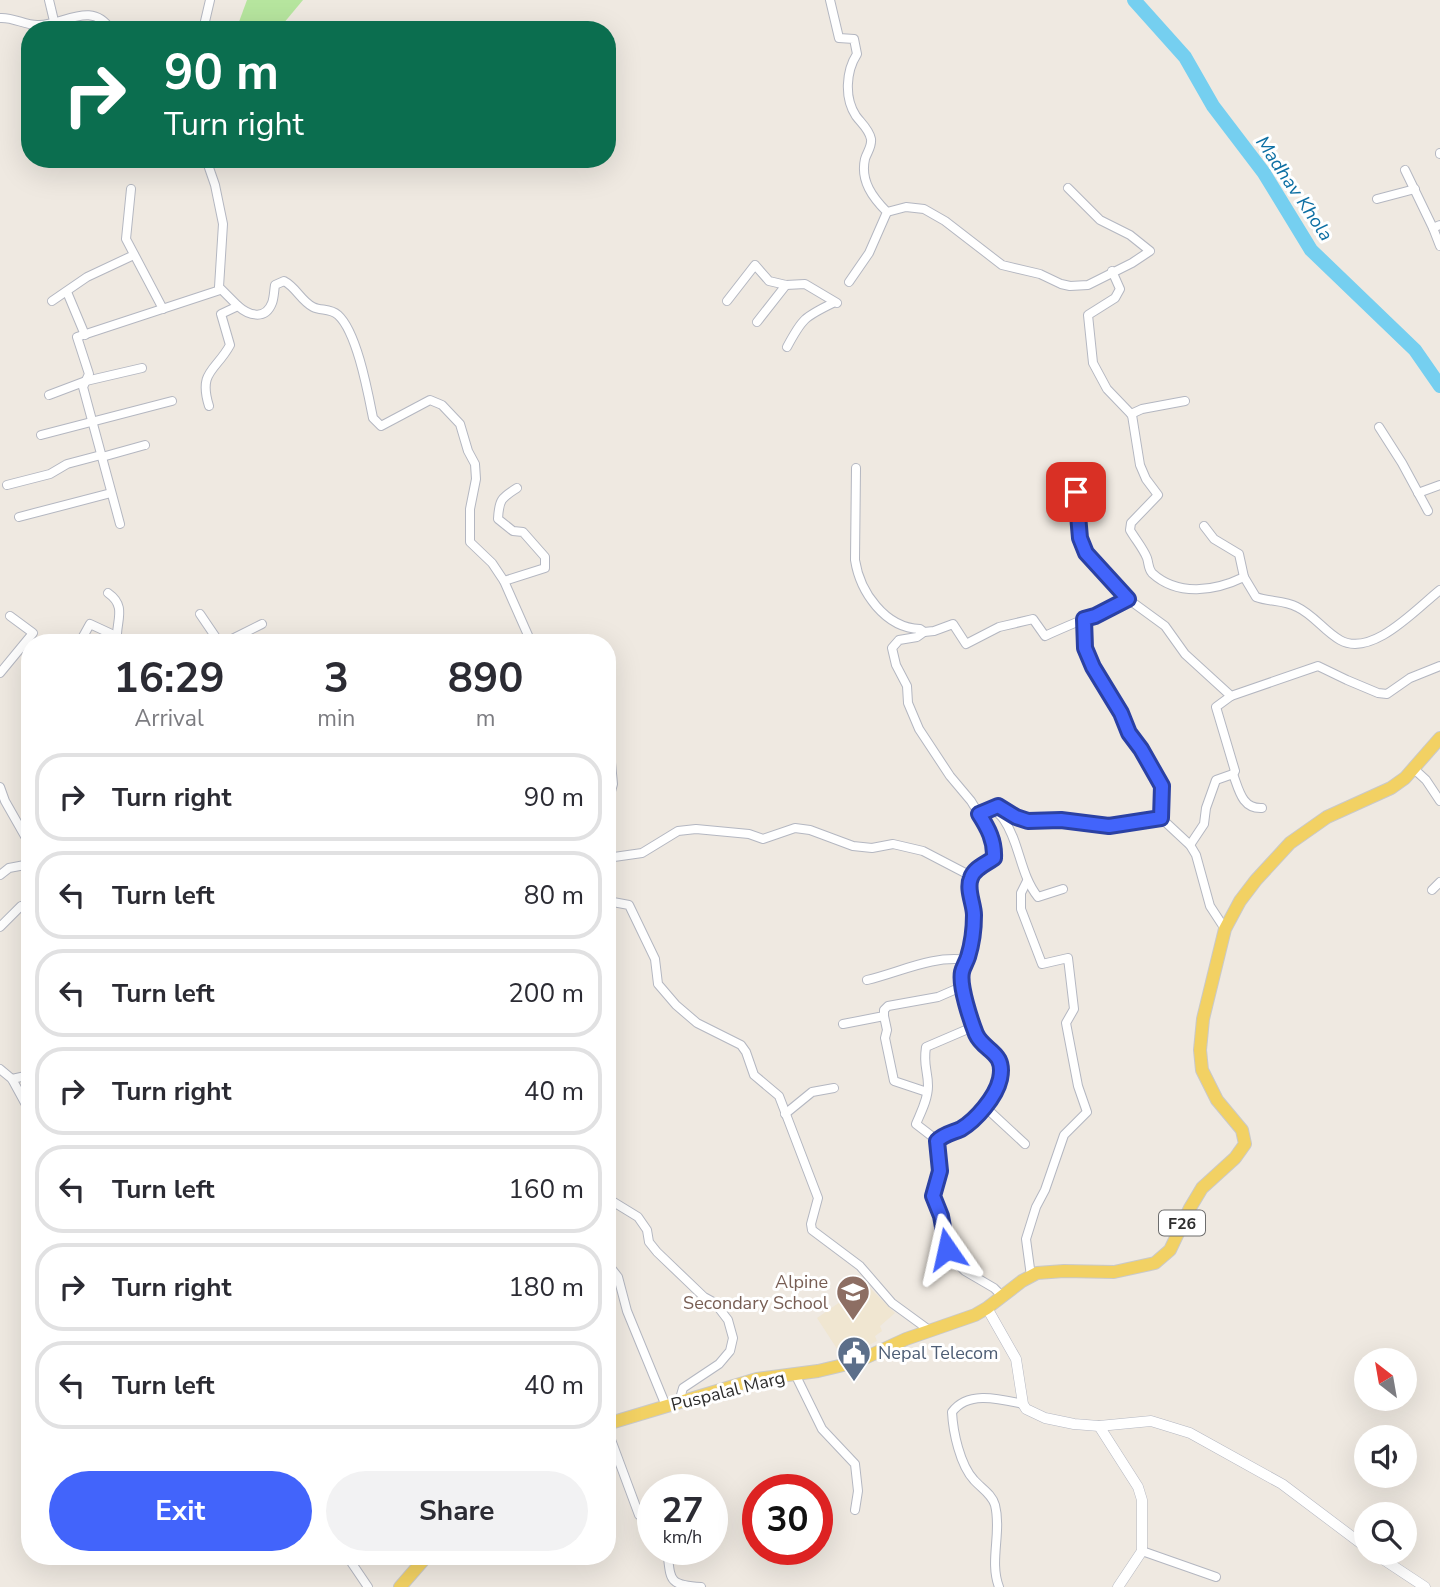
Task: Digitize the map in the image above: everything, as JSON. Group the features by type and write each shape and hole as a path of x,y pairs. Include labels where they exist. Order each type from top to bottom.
{"main road":[{"name":"Puspalal Marg","path":"616,1423 757,1379 856,1362 988,1308 1031,1276 1050,1271 1114,1272 1155,1264 1170,1250 1189,1208 1202,1188 1243,1149 1245,1136 1208,1086 1202,1070 1200,1050 1203,1019 1225,929 1240,901 1290,843 1327,817 1391,788 1440,738"},
{"path":"400,1587 419,1565"}],"street":[{"path":"49,0 54,21 83,13 104,21"},
{"path":"205,21 209,0"},
{"path":"830,0 839,38 854,39 857,54 850,65 848,97 852,110 872,141 865,168 868,190 887,212"},
{"path":"0,18 7,17 21,22"},
{"path":"209,168 223,224 218,282 220,290 254,316 265,312 274,301 275,285 284,281 310,306 330,310 343,321 361,365 373,418 378,425 382,426 430,400 442,405 457,420 464,432 476,471 470,509 470,542 492,563 527,634"},
{"path":"1405,170 1436,226 1440,246"},
{"path":"887,212 906,207 924,209 945,221 1002,265 1040,274 1061,284 1083,286 1132,263 1150,251 1130,235 1100,219 1068,188"},
{"path":"131,189 126,239 163,309"},
{"path":"1377,199 1415,190"},
{"path":"849,282 869,253 887,212"},
{"path":"52,301 87,277 134,255"},
{"path":"727,301 755,265 769,281 786,285 805,284 835,303 806,317 787,347"},
{"path":"1112,271 1120,289 1115,298 1088,315 1091,356 1107,389 1132,414 1140,466 1158,495 1129,526 1137,544 1146,555 1149,569 1179,589 1220,587 1244,577"},
{"path":"757,322 786,285"},
{"path":"120,524 83,387 89,374 77,337 220,290"},
{"path":"67,292 85,335"},
{"path":"209,406 204,390 207,375 230,345 221,314 238,306"},
{"path":"49,395 86,381 142,368"},
{"path":"41,435 172,401"},
{"path":"1132,414 1149,407 1185,401"},
{"path":"1379,427 1428,511"},
{"path":"7,485 50,474 67,464 145,445"},
{"path":"856,468 857,575 886,616 897,624 924,632 934,632 953,624 966,644 1002,626 1033,619 1045,636 1128,599"},
{"path":"1418,493 1440,485"},
{"path":"503,581 545,568 545,558 523,532 513,531 498,519 498,507 503,497 517,488"},
{"path":"1076,492 1080,538 1086,553 1128,599 1165,626 1185,654 1231,696"},
{"path":"19,517 111,493"},
{"path":"1204,526 1214,539 1239,554 1244,577 1256,597 1296,605 1334,636 1353,645 1363,644 1381,636 1440,590"},
{"path":"108,593 120,606 117,634"},
{"path":"200,614 214,634"},
{"path":"10,616 32,634"},
{"path":"1084,619 1085,648 1093,667 1162,786 1161,818 1190,845 1196,855 1210,906 1225,929"},
{"path":"84,634 90,624 108,634"},
{"path":"242,634 261,624"},
{"path":"924,632 917,637 899,640 892,648 907,686 908,703 919,729 988,828 995,849 994,858 975,871 969,883 974,914 961,987 979,1038 995,1052 1000,1068 998,1084 972,1121 937,1141"},
{"path":"0,673 21,648"},
{"path":"1262,808 1251,808 1245,803 1233,774 1235,771 1216,707 1231,696 1318,666 1357,685 1387,694 1410,678 1440,666"},
{"path":"1413,768 1426,780 1440,801"},
{"path":"1190,845 1204,824 1206,808 1216,780 1233,774"},
{"path":"0,787 21,829"},
{"path":"979,814 1002,807 1016,817 1042,822 1061,820 1109,826 1161,818"},
{"path":"992,808 1005,821 1022,861 1027,881 1038,897 1063,889"},
{"path":"616,857 642,853 678,831 696,829 763,839 779,836 795,828 810,830 853,846 872,848 893,844 923,851 971,876"},
{"path":"0,874 9,868 21,866"},
{"path":"1027,881 1021,893 1021,909 1042,964 1068,958 1074,1009 1066,1023 1078,1086 1087,1112 1064,1135 1026,1239 1031,1276"},
{"path":"1432,890 1440,882"},
{"path":"616,903 629,905 651,950 657,984 697,1023 741,1045 754,1075 779,1096 818,1198 812,1230 860,1266 892,1303 929,1330"},
{"path":"0,927 21,906"},
{"path":"867,980 917,965 953,958 967,960"},
{"path":"927,1092 894,1081 885,1038 887,1030 884,1010 888,1006 939,996 961,987"},
{"path":"842,1024 884,1016"},
{"path":"975,1026 926,1047 923,1063 927,1092 916,1124 937,1141 940,1171 933,1196 941,1216 951,1258 1003,1297"},
{"path":"0,1069 12,1079 21,1096"},
{"path":"12,1079 21,1077"},
{"path":"785,1114 812,1092 834,1087"},
{"path":"984,1106 1025,1144"},
{"path":"616,1204 638,1217 647,1230 649,1242 657,1252 704,1297 715,1303 728,1320 733,1338 730,1351 719,1364 683,1388 683,1402"},
{"path":"616,1275 666,1406"},
{"path":"988,1308 1016,1359 1026,1409 1045,1418 1099,1426 1151,1421 1190,1433 1282,1484 1354,1538"},
{"path":"795,1374 822,1429 855,1464 858,1483 855,1510"},
{"path":"999,1587 995,1566 998,1539 995,1503 968,1471 952,1412 965,1401 996,1398 1023,1404"},
{"path":"1099,1426 1141,1493 1142,1551 1118,1587"},
{"path":"616,1451 637,1509"},
{"path":"1142,1551 1216,1577"},
{"path":"354,1565 368,1587"},
{"path":"669,1565 675,1582 681,1586 701,1587"},
{"path":"1392,1565 1425,1587"}],"shaded area":[{"name":"Alpine Secondary School","path":"866,1284 895,1313 880,1326 882,1331 875,1336 877,1341 843,1358 817,1318"}],"green space":[{"path":"247,0 303,0 286,21 239,21"}],"waterway":[{"name":"Madhav Khola","path":"1134,0 1185,57 1213,106 1264,173 1311,250 1415,350 1440,386"}],"place":[{"name":"Alpine Secondary School","path":"853,1322"},
{"name":"Nepal Telecom","path":"854,1383"}],"route":[{"path":"947,1249 941,1216 933,1196 940,1171 937,1141 972,1121 998,1084 1000,1076 998,1058 976,1034 961,987 974,914 969,883 975,871 994,858 995,849 988,828 979,814 998,806 1028,821 1061,820 1109,826 1161,818 1162,786 1129,733 1085,648 1084,619 1128,599 1086,553 1080,538 1076,492"}]}
